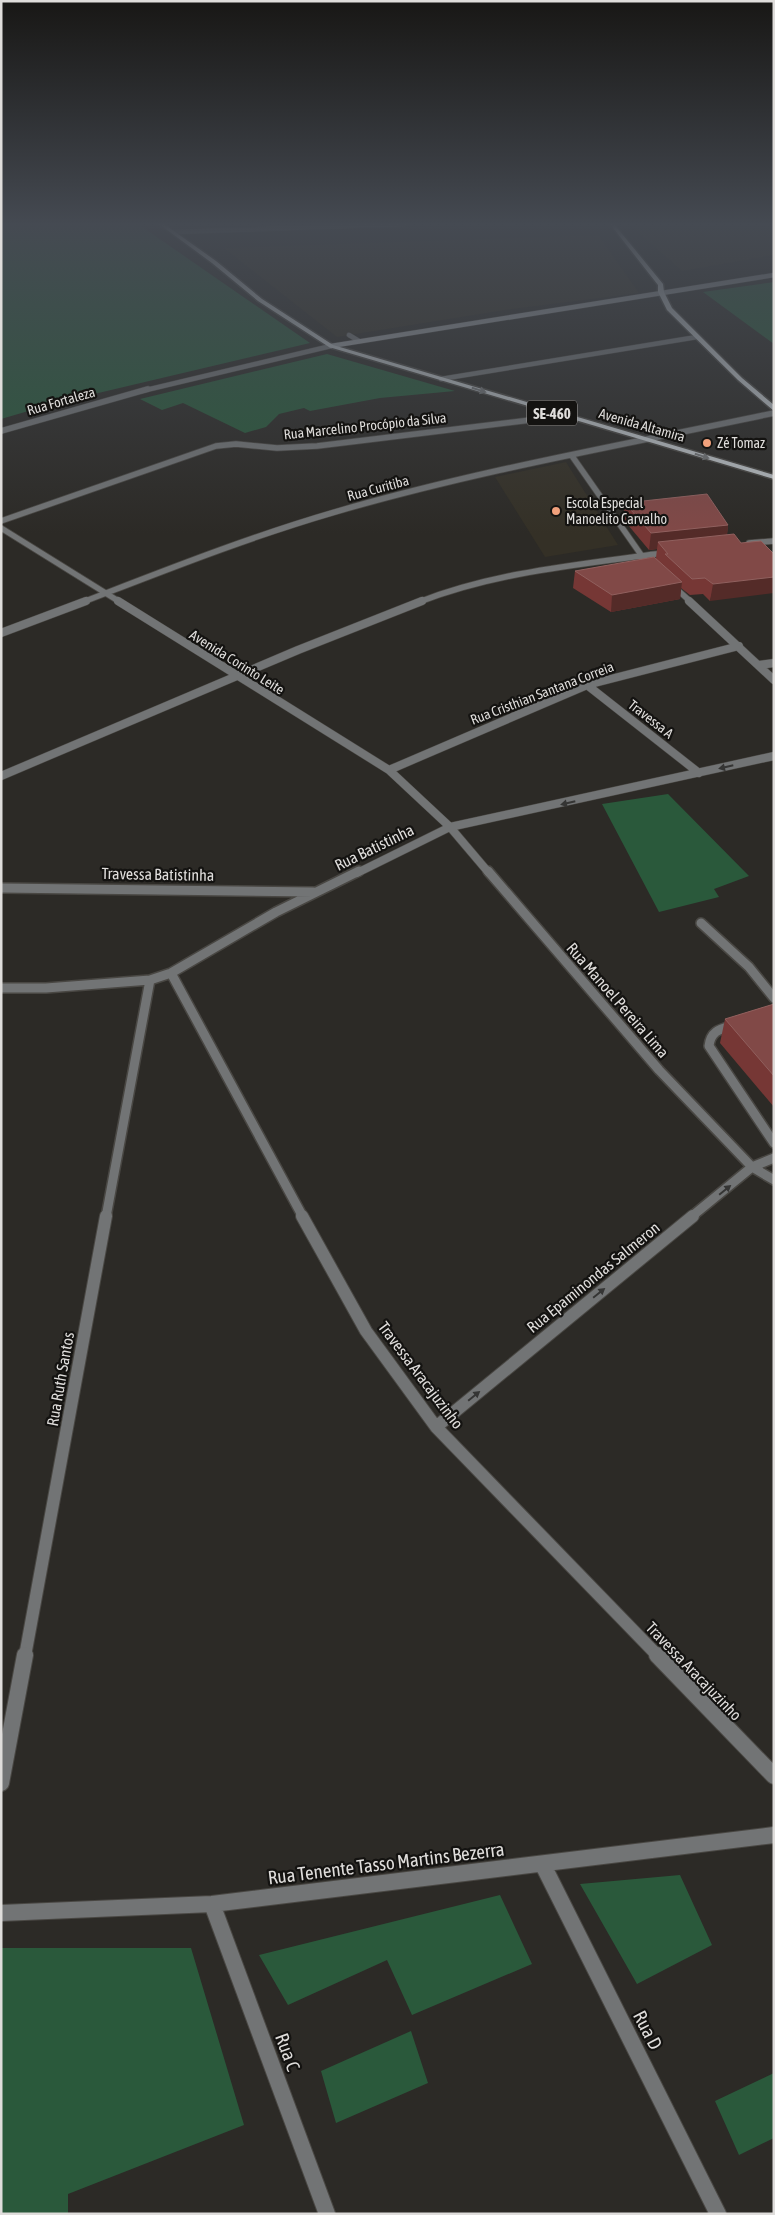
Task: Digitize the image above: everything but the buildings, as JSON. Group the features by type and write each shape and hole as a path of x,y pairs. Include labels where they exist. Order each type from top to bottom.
{"main road":[{"name":"SE-460","path":"302,327 331,346"},
{"path":"331,346 443,327"},
{"path":"688,327 774,409"},
{"name":"Avenida Altamira","path":"331,346 774,477"}],"street":[{"path":"349,335 359,341"},
{"path":"441,379 697,337"},
{"name":"Rua Fortaleza","path":"1,431 132,393 331,346"},
{"name":"Rua Curitiba","path":"1,634 107,595 180,565 334,513 442,484 774,413"},
{"name":"Rua Marcelino Procópio da Silva","path":"1,522 216,446 236,444 278,448 317,446 564,416"},
{"path":"572,456 646,562"},
{"name":"Avenida Corinto Leite","path":"1,528 237,677 389,770 450,827"},
{"path":"745,544 774,541"},
{"path":"1,776 364,623 467,587 529,572 678,551"},
{"path":"668,581 774,680"},
{"name":"Rua Cristhian Santana Correia","path":"389,770 587,685 627,673 739,646"},
{"path":"759,665 774,663"},
{"name":"Travessa A","path":"587,685 699,773"},
{"name":"Rua Batistinha","path":"1,988 64,987 150,980 171,973 315,892 450,827 774,756"},
{"name":"Rua Manoel Pereira Lima","path":"450,827 659,1070 752,1168 774,1180"},
{"name":"Travessa Batistinha","path":"1,888 315,892"},
{"path":"701,923 739,954 760,976 774,998"},
{"name":"Travessa Aracajuzinho","path":"171,973 213,1047 245,1112 366,1330 436,1427 774,1776"},
{"name":"Rua Ruth Santos","path":"1,1783 150,980"},
{"path":"749,1021 715,1031 710,1036 709,1046 774,1143"},
{"name":"Rua Epaminondas Salmeron","path":"436,1427 752,1168 774,1158"},
{"name":"Rua Tenente Tasso Martins Bezerra","path":"1,1914 212,1904 543,1865 774,1835"},
{"name":"Rua D","path":"543,1865 718,2214"},
{"name":"Rua C","path":"212,1904 327,2214"}],"shaded area":[{"path":"325,327 397,327 337,337"},
{"name":"Escola Especial Manoelito Carvalho","path":"566,462 618,545 545,557 495,477"}],"green space":[{"path":"1,327 287,327 310,343 56,403 1,419"},
{"path":"751,327 774,327 774,344"},
{"path":"327,354 455,391 380,398 310,411 304,408 279,414 266,427 245,433 183,403 162,410 140,399"},
{"path":"668,794 749,876 714,889 719,897 659,912 602,804"},
{"path":"680,1875 712,1945 637,1984 580,1884"},
{"path":"500,1895 532,1964 412,2015 387,1960 288,2005 259,1955"},
{"path":"1,1948 191,1948 244,2125 68,2194 68,2214 1,2214"},
{"path":"411,2031 428,2083 336,2123 321,2071"},
{"path":"774,2073 774,2138 739,2155 715,2101"}],"place":[{"name":"Zé Tomaz","path":"707,443"},
{"name":"Escola Especial Manoelito Carvalho","path":"556,511"}]}
